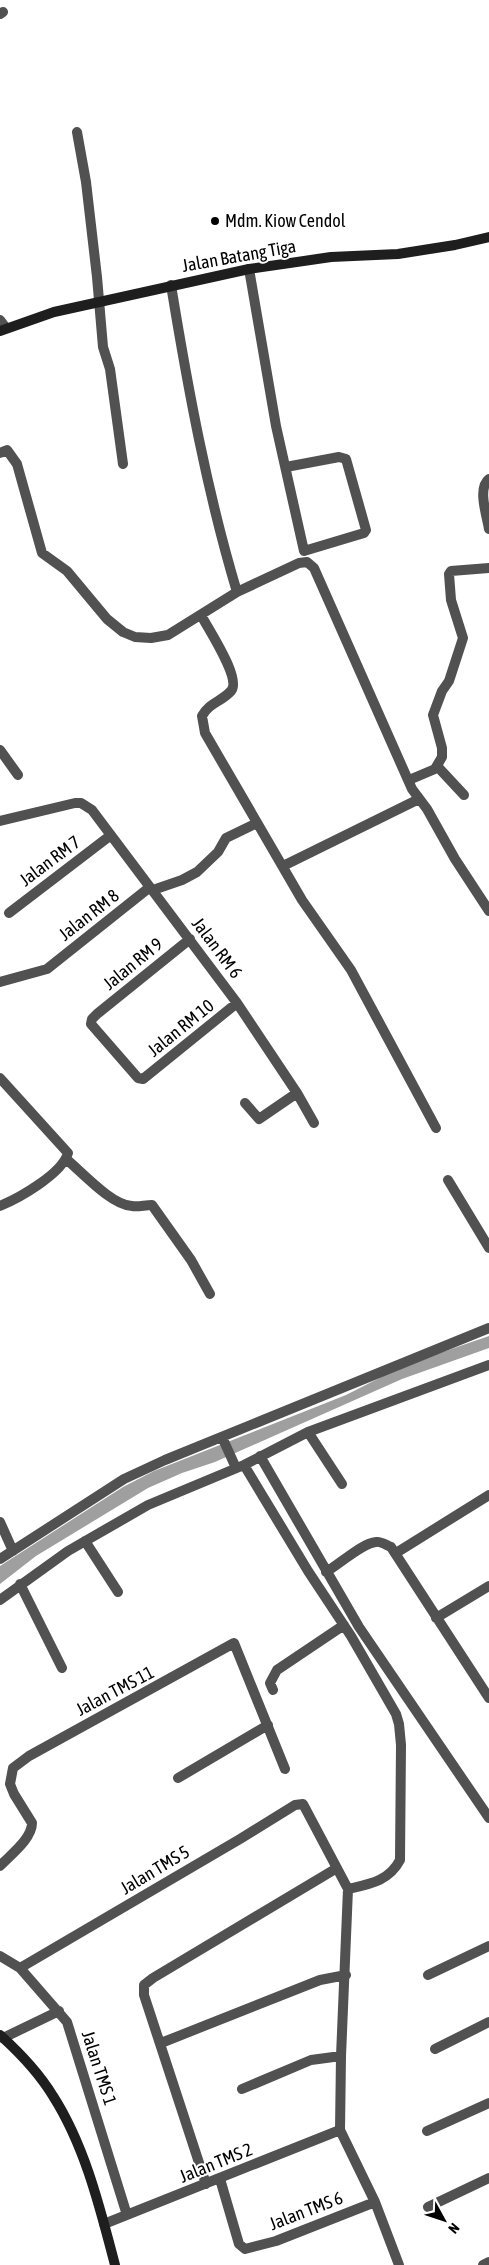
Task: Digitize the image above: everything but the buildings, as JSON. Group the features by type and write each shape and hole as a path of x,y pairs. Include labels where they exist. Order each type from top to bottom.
{"main road":[{"name":"Jalan Batang Tiga","path":"2,326 54,312 248,269 331,257 398,254 454,245 488,234"},
{"path":"2,2037 34,2070 60,2107 85,2163 104,2224 114,2265"}],"street":[{"path":"77,132 86,182 103,347 110,369 123,464"},
{"path":"248,269 276,426 307,562 317,572 340,628 409,780 455,859 489,911"},
{"path":"171,286 206,473 237,592"},
{"path":"0,453 8,450 17,464 42,553 67,571 112,624 135,638 168,635 237,592 288,568 307,562"},
{"path":"286,467 344,457 366,530 362,535 304,551"},
{"path":"489,479 484,483 483,490 489,529"},
{"path":"409,780 437,766 442,757 442,748 433,715 442,691 449,681 463,638 451,600 449,574 451,571 489,568"},
{"path":"201,615 230,670 234,684 232,691 206,707 202,716 205,733 302,900 351,970 436,1128"},
{"path":"0,750 18,776"},
{"path":"437,766 464,795"},
{"path":"283,866 419,799"},
{"name":"Jalan RM 6","path":"0,821 81,803 92,810 238,1003 297,1093 314,1123"},
{"name":"Jalan RM 8","path":"0,982 47,969 152,888 182,880 196,872 218,852 226,838 257,823"},
{"name":"Jalan RM 7","path":"9,912 112,835"},
{"name":"Jalan RM 9","path":"146,1078 138,1078 91,1024 92,1019 190,940"},
{"name":"Jalan RM 10","path":"146,1078 238,1003"},
{"path":"0,1078 68,1152 66,1159 37,1186 0,1206"},
{"path":"245,1103 259,1119 297,1093"},
{"path":"66,1159 111,1197 122,1203 131,1206 152,1205 192,1260 210,1294"},
{"path":"448,1180 489,1248"},
{"path":"0,1559 124,1479 489,1328"},
{"path":"0,1600 20,1584 85,1541 148,1505 260,1456 308,1432 489,1365"},
{"path":"308,1432 342,1484"},
{"path":"223,1439 238,1466 344,1625 399,1724 401,1754 400,1860 396,1869 386,1879 348,1889"},
{"path":"260,1456 326,1572 375,1650 489,1818"},
{"path":"396,1553 489,1495"},
{"path":"0,1522 12,1550"},
{"path":"85,1541 118,1592"},
{"path":"326,1572 339,1565 367,1544 378,1541 391,1546 489,1698"},
{"path":"20,1584 62,1668"},
{"path":"436,1618 489,1586"},
{"path":"273,1690 270,1683 277,1670 344,1625"},
{"name":"Jalan TMS 11","path":"0,1866 32,1828 32,1823 10,1784 13,1768 28,1756 234,1643 268,1725"},
{"path":"364,1658 375,1650"},
{"path":"178,1778 268,1725 285,1769"},
{"name":"Jalan TMS 5","path":"20,1968 232,1844 295,1804 303,1804 306,1807 337,1868"},
{"path":"206,2184 144,1995 144,1985 337,1868 348,1889 340,2130 375,2202 399,2265"},
{"path":"428,1975 489,1946"},
{"name":"Jalan TMS 1","path":"0,1956 20,1968 67,2022 127,2215"},
{"path":"161,2043 320,1980 346,1976"},
{"path":"2,2037 59,2011"},
{"path":"434,2049 489,2022"},
{"path":"242,2089 311,2060 341,2056"},
{"path":"427,2131 489,2103"},
{"name":"Jalan TMS 2","path":"104,2224 340,2130"},
{"path":"428,2207 489,2178"},
{"name":"Jalan TMS 6","path":"220,2179 239,2244 245,2250 375,2202"},
{"path":"483,2265 489,2262"}],"shaded area":[{"path":"489,1336 489,1348 402,1379 215,1462 182,1473 148,1488 36,1556 0,1584 0,1566 123,1487 154,1471 346,1395 405,1365"}],"place":[{"name":"Mdm. Kiow Cendol","path":"215,221"}]}
